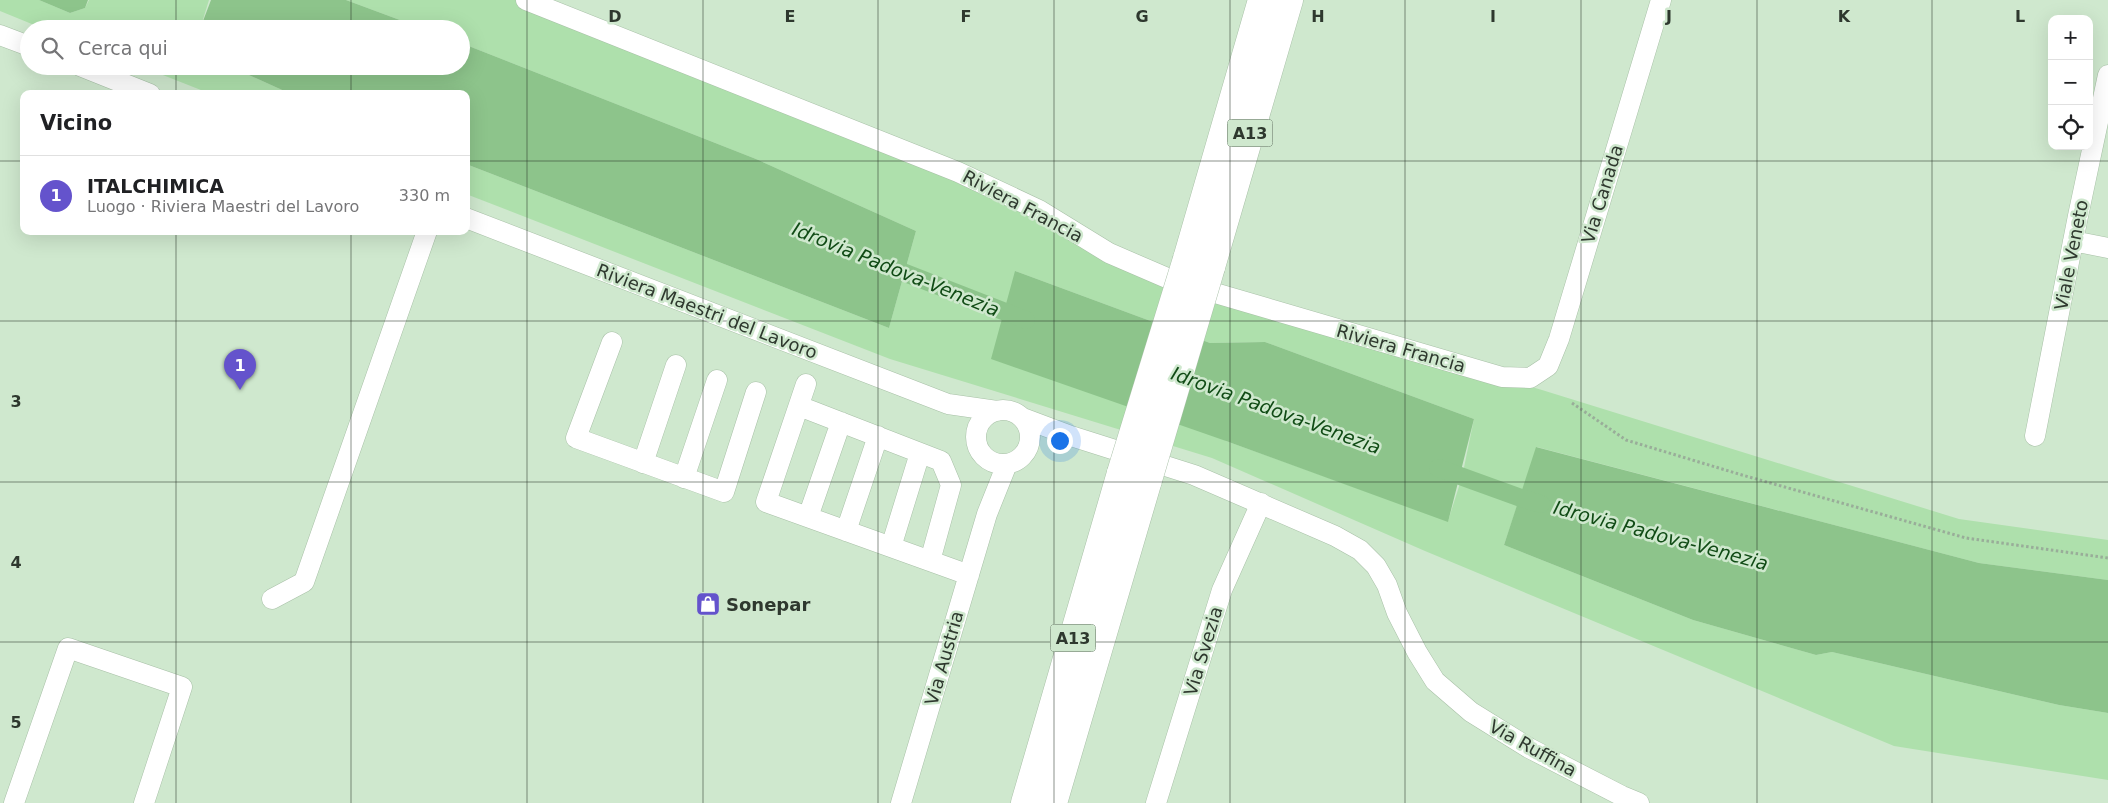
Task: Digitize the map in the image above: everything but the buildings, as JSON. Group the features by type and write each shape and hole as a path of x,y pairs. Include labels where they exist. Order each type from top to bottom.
{"highway":[{"name":"A13","path":"1053,803 1148,480 1262,0"},
{"name":"A13","path":"1025,803 1121,474 1199,263 1289,0"}],"street":[{"name":"Riviera Francia","path":"526,0 958,172 1039,210 1109,253 1174,282 1502,377 1530,378"},
{"name":"Via Canada","path":"1530,378 1548,366 1560,340 1661,0"},
{"path":"0,35 20,43"},
{"path":"102,75 140,90"},
{"name":"Viale Veneto","path":"2036,436 2073,241 2108,75"},
{"name":"Riviera Maestri del Lavoro","path":"470,220 948,404 1015,413 1023,418 1071,436 1194,475 1335,536 1360,550 1376,566 1387,585 1397,613 1417,652 1435,681"},
{"path":"272,599 304,582 427,235"},
{"path":"2073,241 2108,248"},
{"path":"612,342 576,438 724,492 756,392"},
{"path":"643,463 676,365"},
{"path":"684,478 717,380"},
{"path":"806,384 766,502 968,575"},
{"name":"Riviera Maestri del Lavoro","path":"948,404 965,419 976,434 980,451 985,458"},
{"path":"799,406 941,460 951,485 930,561"},
{"path":"976,434 983,419 997,411"},
{"path":"1023,418 1030,431 1029,446"},
{"path":"808,517 841,422"},
{"path":"846,531 878,436"},
{"name":"Riviera Maestri del Lavoro","path":"1007,464 1017,461 1024,455 1029,446 1049,439 1071,436"},
{"path":"890,547 920,453"},
{"path":"985,458 996,463 1007,464"},
{"name":"Via Austria","path":"985,458 989,485 987,514"},
{"name":"Via Austria","path":"901,803 987,514 1007,464"},
{"name":"Via Svezia","path":"1156,803 1222,590 1261,503"},
{"path":"14,803 68,648 182,687 144,803"},
{"name":"Via Ruffina","path":"1435,681 1471,712 1529,748 1639,803"}],"path":[{"path":"1572,403 1626,440 1742,475 1966,538 2108,558"}],"shaded area":[{"path":"0,0 39,0 70,13 85,8 89,0 209,0 203,20 22,20 0,11"},
{"path":"346,0 519,0 958,172 1109,253 1249,304 1542,390 1959,519 2108,540 2108,580 1979,563 1537,447 1504,545 1693,620 1816,655 1832,652 2059,705 2108,713 2108,780 1894,746 1425,551 1212,458 890,359 470,196 470,166 889,328 916,231 756,159 470,47 470,20 400,20","holes":["1015,271 1210,343 1265,342 1474,419 1462,477 1448,521 1226,441"]},
{"path":"163,75 249,75 282,90 201,90"}],"water":[{"path":"39,0 88,0 85,8 70,13"},
{"path":"211,0 346,0 400,20 203,20"},
{"path":"470,47 756,159 916,231 889,328 470,166 470,90 282,90 249,75 470,75"},
{"path":"1015,271 1210,343 1265,342 1474,419 1448,522 1226,441 991,359"},
{"path":"1536,447 1979,563 2108,580 2108,713 2059,705 1832,652 1816,655 1693,620 1504,545"}],"waterway":[{"name":"Idrovia Padova-Venezia","path":"882,264 1026,320"},
{"name":"Idrovia Padova-Venezia","path":"1438,468 1541,504"}],"place":[{"name":"ITALCHIMICA","path":"240,390"},
{"name":"Sonepar","path":"708,604"}]}
